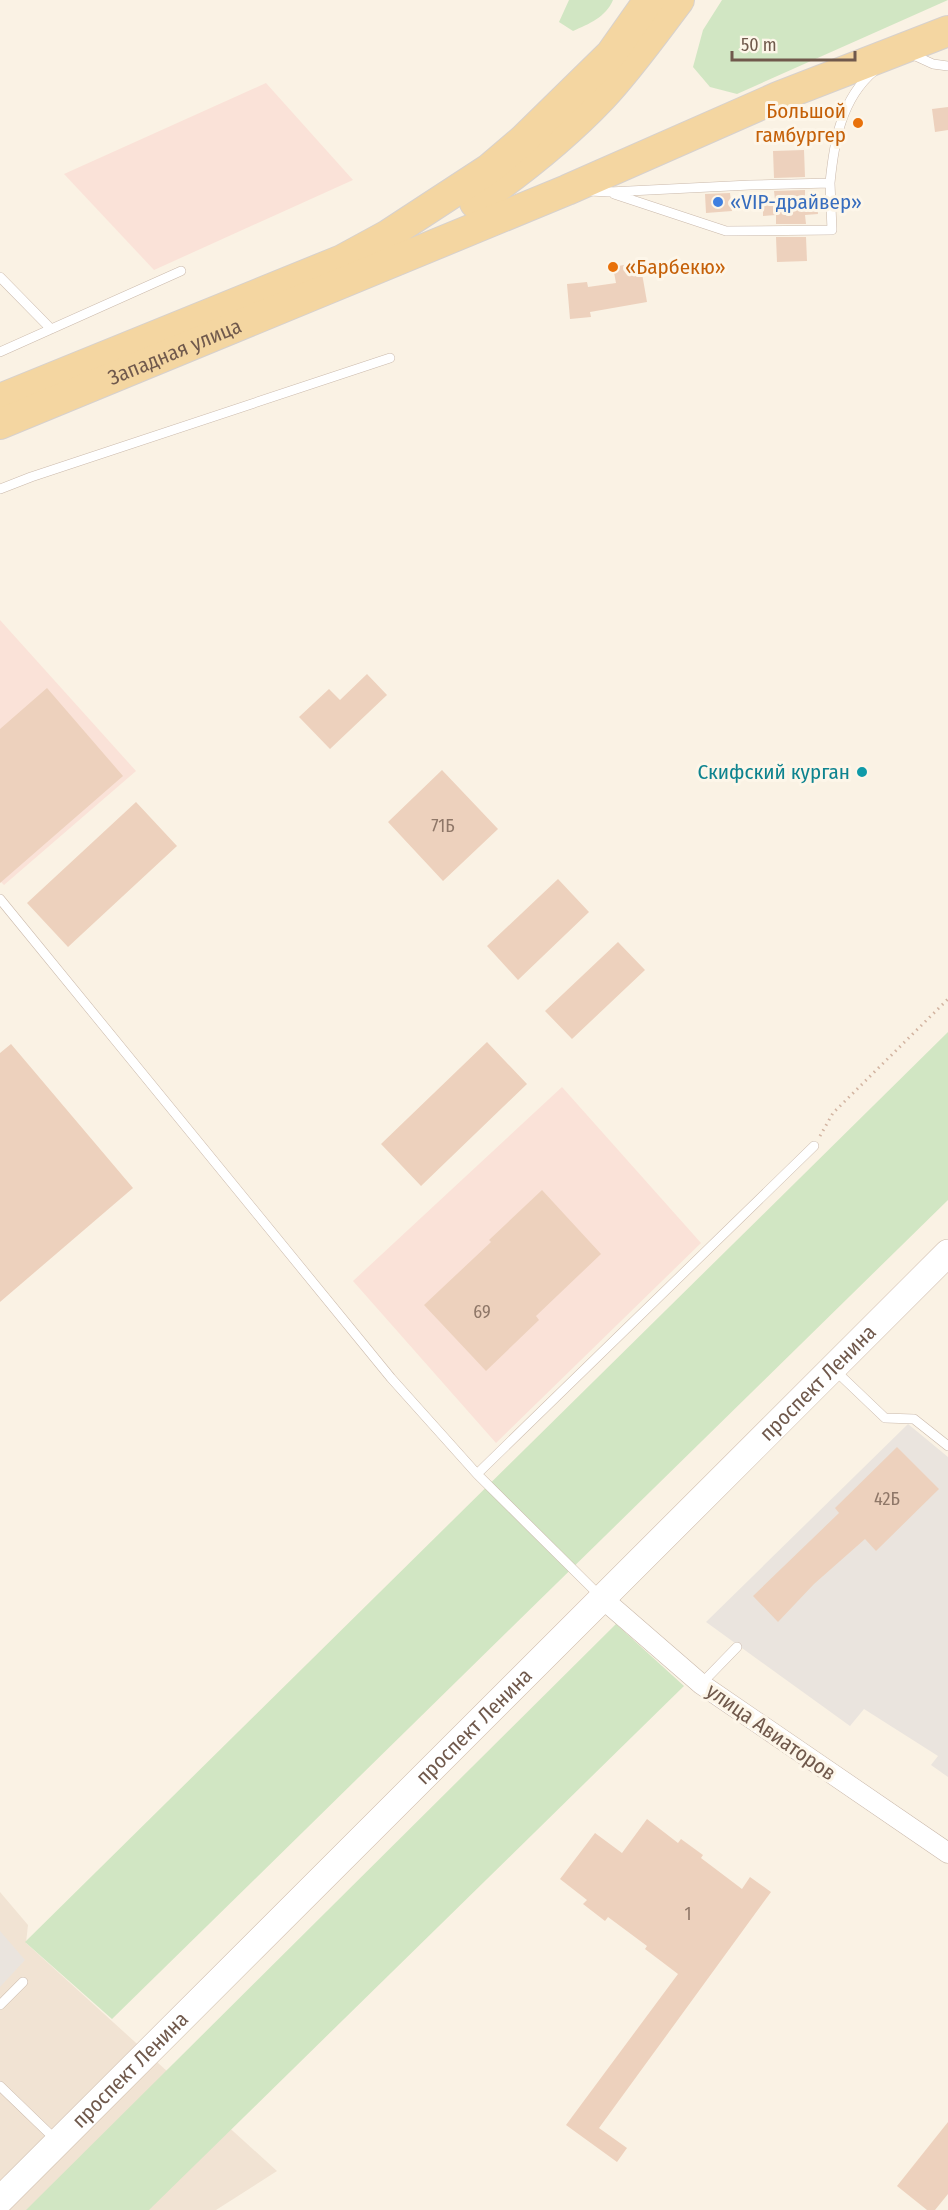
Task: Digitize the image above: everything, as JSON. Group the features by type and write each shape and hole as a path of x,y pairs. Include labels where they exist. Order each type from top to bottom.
{"main road":[{"path":"588,76 629,0"},
{"path":"346,270 388,235 489,169 523,140 611,54 649,0"},
{"path":"346,270 461,212 523,169 602,97 679,0"},
{"path":"346,270 567,190 778,97 948,31"},
{"name":"Западная улица","path":"0,399 346,270"},
{"name":"Западная улица","path":"0,424 346,270"},
{"name":"проспект Ленина","path":"8,2210 380,1846 608,1604 948,1253"},
{"name":"проспект Ленина","path":"0,2200 948,1271"}],"street":[{"name":"улица Авиаторов","path":"608,1604 701,1684 948,1853"}],"lane":[{"path":"609,192 726,231 832,230 830,183 833,153 846,106 868,76 901,49 933,64 948,66"},
{"path":"567,190 609,192 830,183"},
{"path":"0,352 181,272"},
{"path":"0,277 51,329"},
{"path":"0,489 390,358"},
{"path":"0,899 391,1378 477,1474 608,1604"},
{"path":"477,1474 814,1146"},
{"path":"842,1377 885,1418 914,1419 948,1446"},
{"path":"701,1684 736,1647"},
{"path":"0,2005 23,1982"},
{"path":"0,2086 58,2142"}],"path":[{"path":"814,1146 834,1113 948,999"}],"shaded area":[{"path":"266,83 353,180 154,270 64,174"},
{"path":"0,620 136,771 4,885 0,881"},
{"path":"562,1087 701,1243 496,1443 353,1281"},
{"path":"908,1424 948,1457 948,1777 931,1765 938,1756 864,1709 850,1726 706,1622"},
{"path":"0,1892 28,1925 26,1943 277,2171 216,2210 0,2210"},
{"path":"0,1931 25,1960 0,1987"}],"green space":[{"path":"569,0 613,0 606,11 591,23 573,31 559,22"},
{"path":"722,0 948,0 737,94 710,87 693,67 703,30"},
{"path":"948,1032 948,1200 112,2019 25,1942"},
{"path":"616,1624 684,1686 149,2210 26,2210"}],"building":[{"path":"948,107 948,130 935,132 932,109"},
{"path":"804,150 805,177 774,178 773,151"},
{"path":"805,190 805,200 817,199 818,214 805,215 806,224 776,224 776,215 763,216 763,200 775,200 774,191"},
{"name":"«VIP-драйвер»","path":"730,193 732,211 706,213 705,194"},
{"path":"776,237 806,237 807,261 777,262"},
{"path":"640,262 647,302 590,312 591,317 570,319 567,284 587,282 588,287 616,283 613,267"},
{"path":"367,674 387,695 330,749 299,717 329,689 340,700"},
{"path":"47,688 123,776 0,883 0,729"},
{"path":"442,770 498,829 443,881 388,822"},
{"path":"136,802 177,846 68,947 27,903"},
{"path":"558,879 589,912 518,980 487,946"},
{"path":"618,942 645,970 572,1039 545,1011"},
{"path":"487,1042 527,1084 421,1186 381,1144"},
{"path":"11,1044 133,1188 0,1302 0,1053"},
{"path":"542,1190 601,1254 536,1316 539,1320 486,1371 424,1305"},
{"path":"897,1447 939,1489 876,1551 865,1539 814,1584 778,1622 753,1596 839,1513 835,1508"},
{"path":"647,1819 678,1843 681,1839 703,1855 701,1858 742,1889 750,1877 771,1892 599,2128 627,2148 617,2162 566,2125 678,1974 645,1949 647,1946 608,1917 605,1921 583,1904 587,1900 560,1879 595,1833 622,1853"},
{"path":"948,2122 948,2194 935,2210 927,2210 897,2186"}],"place":[{"name":"Большой гамбургер","path":"858,123"},
{"name":"«VIP-драйвер»","path":"718,202"},
{"name":"«Барбекю»","path":"613,267"},
{"name":"Скифский курган","path":"862,772"}]}
